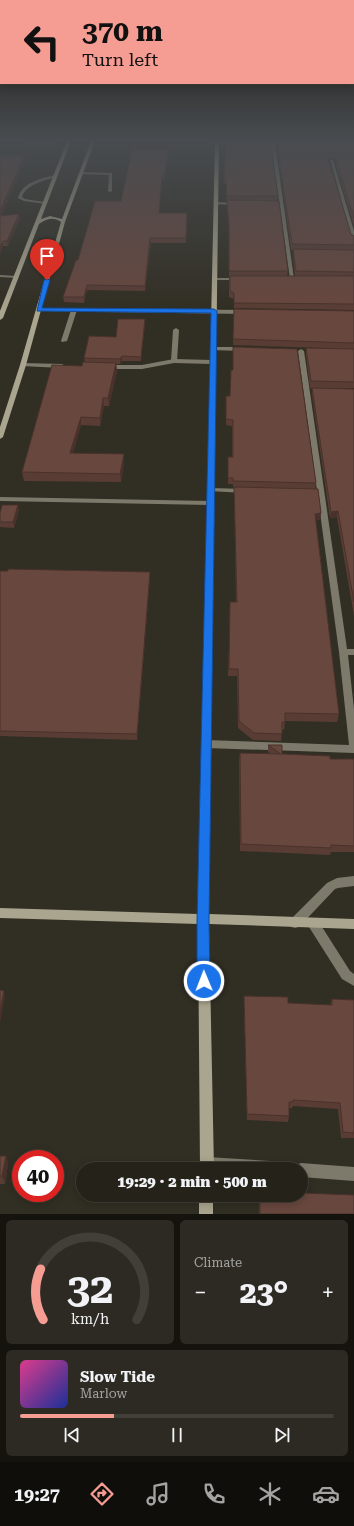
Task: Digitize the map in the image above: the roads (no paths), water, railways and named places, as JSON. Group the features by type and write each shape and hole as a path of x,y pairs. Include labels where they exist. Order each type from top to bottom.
{"street":[{"path":"20,198 24,200 46,203"},
{"path":"0,318 2,309 17,276 48,198"},
{"path":"0,437 1,428 23,365 63,222 72,198"},
{"path":"207,1162 203,921 215,198"},
{"path":"280,198 292,279"},
{"path":"342,198 354,239"},
{"path":"215,203 244,204"},
{"path":"274,204 281,204"},
{"path":"38,223 42,218 47,217 58,217 63,222"},
{"path":"288,252 296,252"},
{"path":"0,276 17,276"},
{"path":"214,279 245,279"},
{"path":"284,279 300,280"},
{"path":"39,310 253,312"},
{"path":"64,341 74,310"},
{"path":"174,361 176,330"},
{"path":"212,348 249,350"},
{"path":"206,744 354,749 343,652 316,493 311,391 301,351"},
{"path":"101,367 142,367 174,361 212,362"},
{"path":"23,365 70,366"},
{"path":"0,413 8,409"},
{"path":"211,490 250,491"},
{"path":"0,499 210,503"},
{"path":"343,652 354,652"},
{"path":"295,923 331,886 337,882 354,882"},
{"path":"0,913 203,921 354,924"},
{"path":"313,923 346,975 354,980"},
{"path":"308,1171 354,1174"},
{"path":"206,1202 206,1214"}]}
